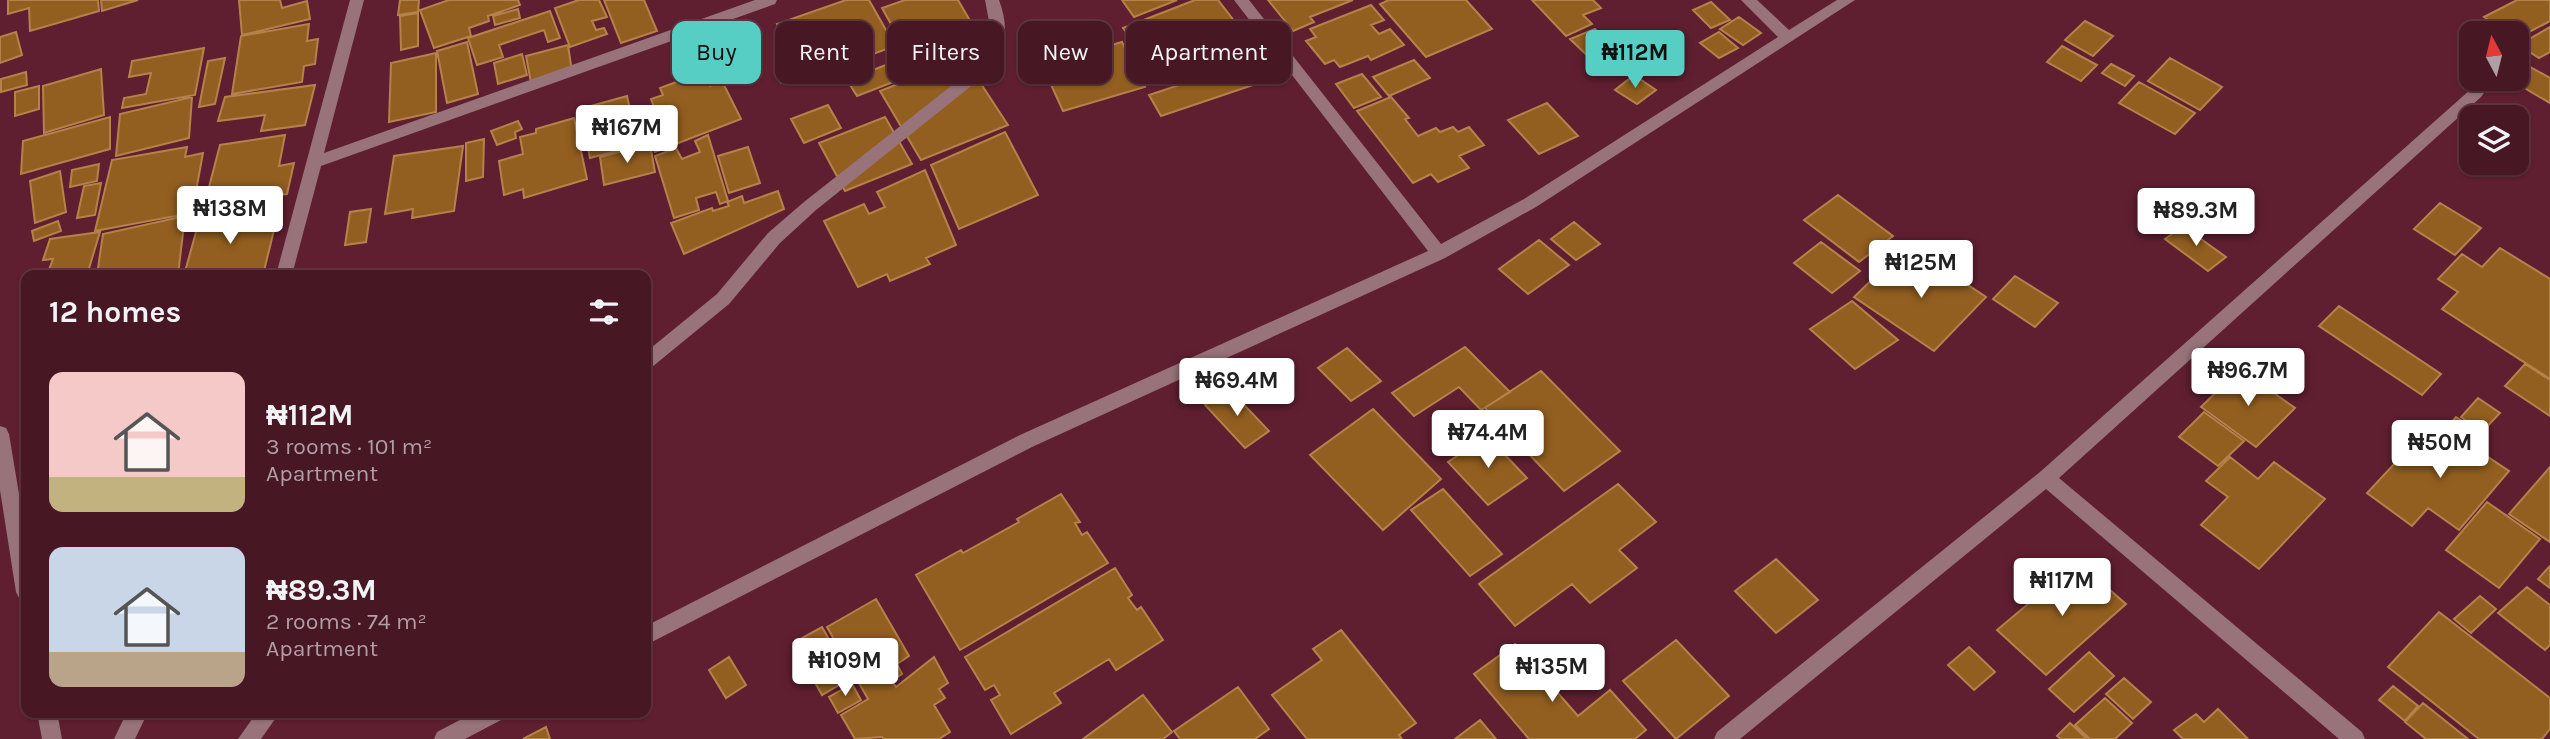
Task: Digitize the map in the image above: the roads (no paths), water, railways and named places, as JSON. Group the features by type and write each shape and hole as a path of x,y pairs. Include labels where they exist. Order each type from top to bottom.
{"street":[{"path":"285,270 357,0"},
{"path":"313,163 770,0"},
{"path":"651,358 723,299 774,238 801,214 990,63 998,46 1000,21 992,0"},
{"path":"1241,0 1439,253"},
{"path":"1748,0 1787,38"},
{"path":"651,633 1026,441 1439,253 1530,203 1848,0"},
{"path":"1724,739 2046,478 2476,93"},
{"path":"0,434 21,562"},
{"path":"2046,478 2355,739"},
{"path":"48,718 51,739"},
{"path":"124,739 135,718"},
{"path":"248,739 265,718"},
{"path":"443,739 484,718"}]}
